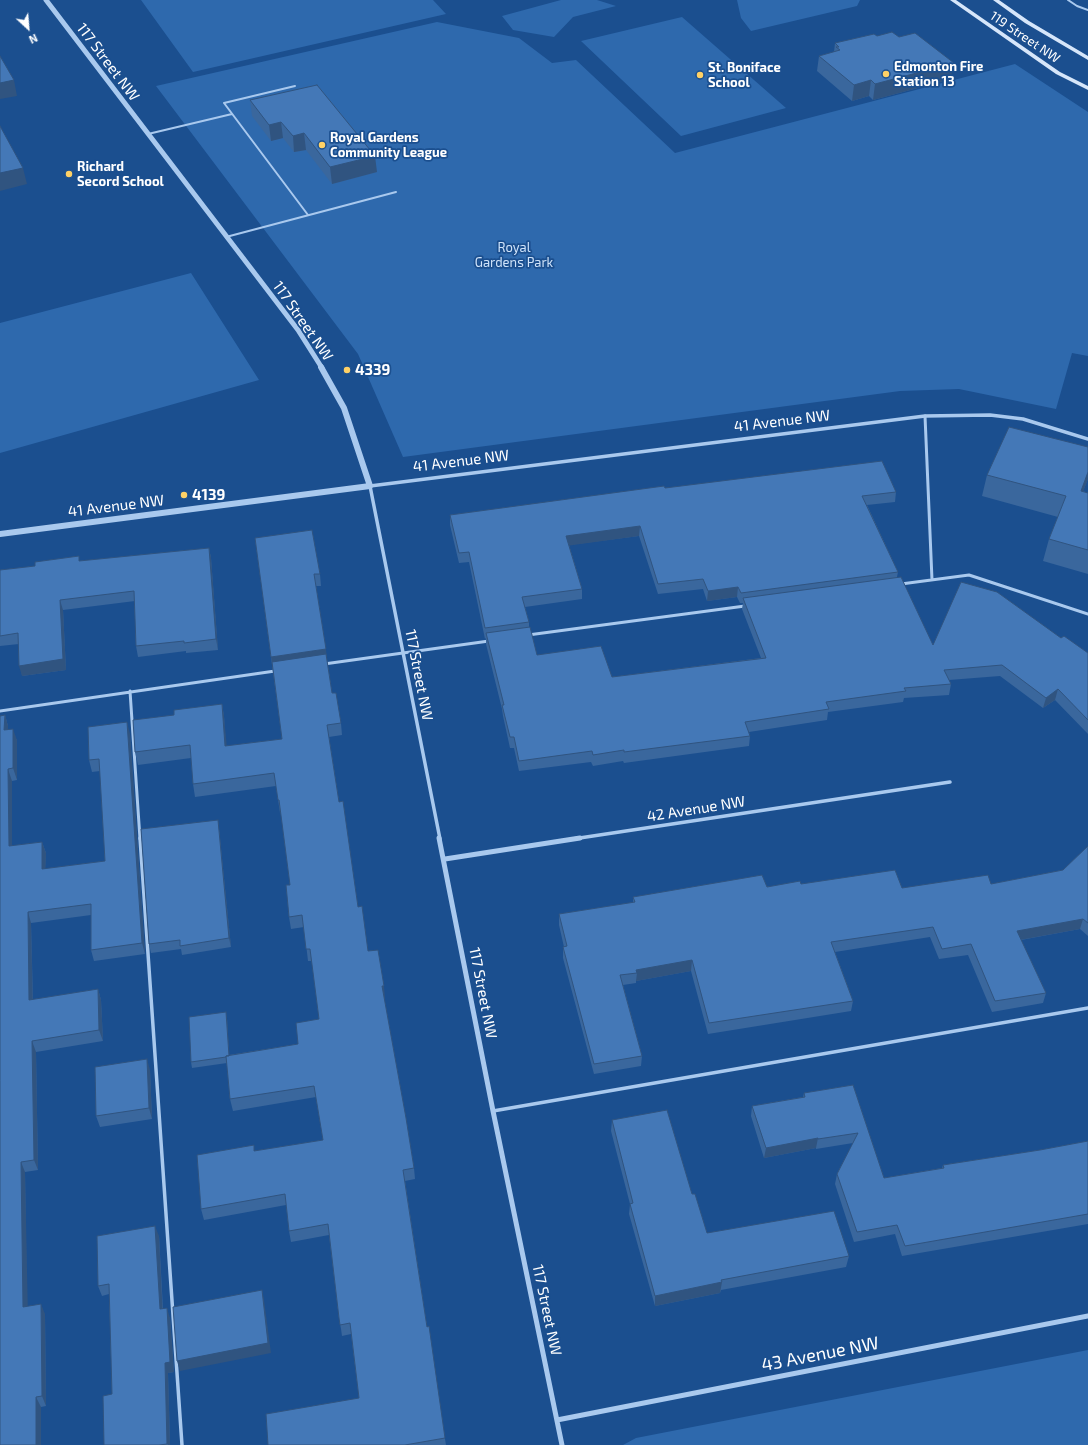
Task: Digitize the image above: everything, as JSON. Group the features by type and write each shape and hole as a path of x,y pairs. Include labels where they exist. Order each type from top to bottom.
{"main road":[{"name":"119 Street NW","path":"953,0 1058,73 1088,88"},
{"name":"119 Street NW","path":"996,0 1027,22 1088,58"}],"street":[{"name":"117 Street NW","path":"46,0 298,330 316,356 344,408 370,486 445,859 493,1111 562,1445"},
{"name":"41 Avenue NW","path":"0,534 925,416 990,415 1023,419 1088,439"},
{"name":"42 Avenue NW","path":"445,859 950,782"},
{"name":"43 Avenue NW","path":"557,1420 1088,1316"}],"lane":[{"path":"1068,0 1077,6 1088,10"},
{"path":"295,86 224,103 308,215"},
{"path":"147,134 232,114"},
{"path":"226,237 396,192"},
{"path":"925,416 932,580"},
{"path":"893,585 970,575 1088,614"},
{"path":"524,636 752,605"},
{"path":"322,664 493,640"},
{"path":"0,711 276,670"},
{"path":"130,691 182,1445"},
{"path":"493,1111 1088,1008"}],"green space":[{"path":"141,0 433,0 446,14 193,72"},
{"path":"561,0 597,0 616,6 573,17 554,37 513,30 502,16"},
{"path":"737,0 860,0 857,6 751,31 741,18"},
{"path":"682,17 786,108 681,136 581,41"},
{"name":"Royal Gardens Park","path":"437,22 519,38 552,63 576,60 675,153 1015,64 1088,112 1088,356 1072,353 1056,409 959,389 900,391 403,457 358,354 156,86"},
{"path":"191,273 259,380 0,453 0,323"},
{"path":"1088,1350 1088,1445 623,1445 636,1438"}],"building":[{"path":"892,32 899,37 915,33 954,63 875,84 871,80 854,85 819,56 840,50 836,47 839,47 835,43 874,34 877,36"},
{"path":"0,56 14,80 0,83"},
{"name":"Royal Gardens Community League","path":"317,85 375,156 330,167 304,133 293,136 281,122 269,125 250,100"},
{"path":"0,126 23,168 0,173"},
{"path":"1009,427 1088,447 1088,472 1081,491 1088,493 1088,550 1049,539 1066,496 987,475"},
{"path":"882,461 896,492 862,496 898,572 741,593 738,587 708,591 703,579 658,584 640,526 566,536 582,589 522,597 529,622 485,628 469,552 459,553 450,515 664,486 665,488"},
{"path":"312,530 320,574 314,574 326,649 271,657 255,538"},
{"path":"209,548 216,639 136,646 134,591 60,600 63,659 19,666 18,633 0,636 0,570 35,566 35,562 79,556 79,561"},
{"path":"901,577 933,645 961,582 997,592 1061,638 1064,636 1088,653 1088,720 1058,689 1046,698 1002,665 944,670 951,684 904,688 906,691 826,702 829,709 745,722 750,736 624,752 624,750 593,755 592,751 519,761 514,737 510,737 502,705 504,705 486,633 530,627 537,655 601,646 612,677 766,658 743,598"},
{"path":"326,654 332,693 336,693 341,723 327,725 339,802 343,801 358,907 362,906 368,951 378,950 384,986 382,986 414,1168 403,1170 427,1327 429,1326 445,1438 405,1445 268,1445 266,1414 359,1398 350,1323 340,1325 328,1224 289,1231 285,1194 201,1209 197,1155 254,1145 254,1151 323,1140 314,1086 230,1099 226,1056 298,1044 296,1023 319,1019 310,949 306,949 302,915 289,917 286,885 290,885 274,773 193,784 190,745 135,752 133,720 174,715 174,710 222,704 225,746 282,739 272,662"},
{"path":"5,715 4,730 13,729 13,768 8,769 9,846 42,842 42,869 105,861 99,759 89,760 88,727 127,722 142,943 91,950 91,904 28,912 29,1000 98,989 99,1030 32,1041 34,1160 21,1162 23,1307 41,1304 42,1396 36,1397 36,1445 0,1445 0,716"},
{"path":"218,820 229,938 180,946 180,940 149,944 141,829"},
{"path":"1088,846 1088,923 1083,919 1017,931 1046,993 995,1001 971,944 942,949 933,927 831,942 853,1001 709,1023 692,960 636,970 637,973 620,975 642,1056 594,1064 563,947 567,946 559,914 635,902 633,897 762,875 767,887 800,881 801,884 895,870 902,888 988,875 991,884 1063,870"},
{"path":"226,1012 229,1056 191,1062 189,1017"},
{"path":"147,1059 149,1108 96,1116 95,1067"},
{"path":"853,1085 884,1178 944,1168 943,1165 1088,1141 1088,1214 905,1246 897,1225 857,1232 837,1174 858,1133 818,1138 766,1148 752,1106 805,1097 804,1093"},
{"path":"667,1110 692,1194 695,1194 707,1233 834,1211 849,1256 721,1280 722,1282 655,1296 630,1204 633,1203 612,1120"},
{"path":"155,1226 160,1309 167,1308 170,1362 165,1363 167,1444 104,1445 103,1396 112,1394 109,1284 98,1286 97,1236"},
{"path":"262,1290 268,1343 177,1361 173,1307"}],"place":[{"name":"Edmonton Fire Station 13","path":"886,74"},
{"name":"St. Boniface School","path":"700,75"},
{"name":"Royal Gardens Community League","path":"322,145"},
{"name":"Richard Secord School","path":"69,174"},
{"name":"4339","path":"347,370"},
{"name":"4139","path":"184,495"}]}
